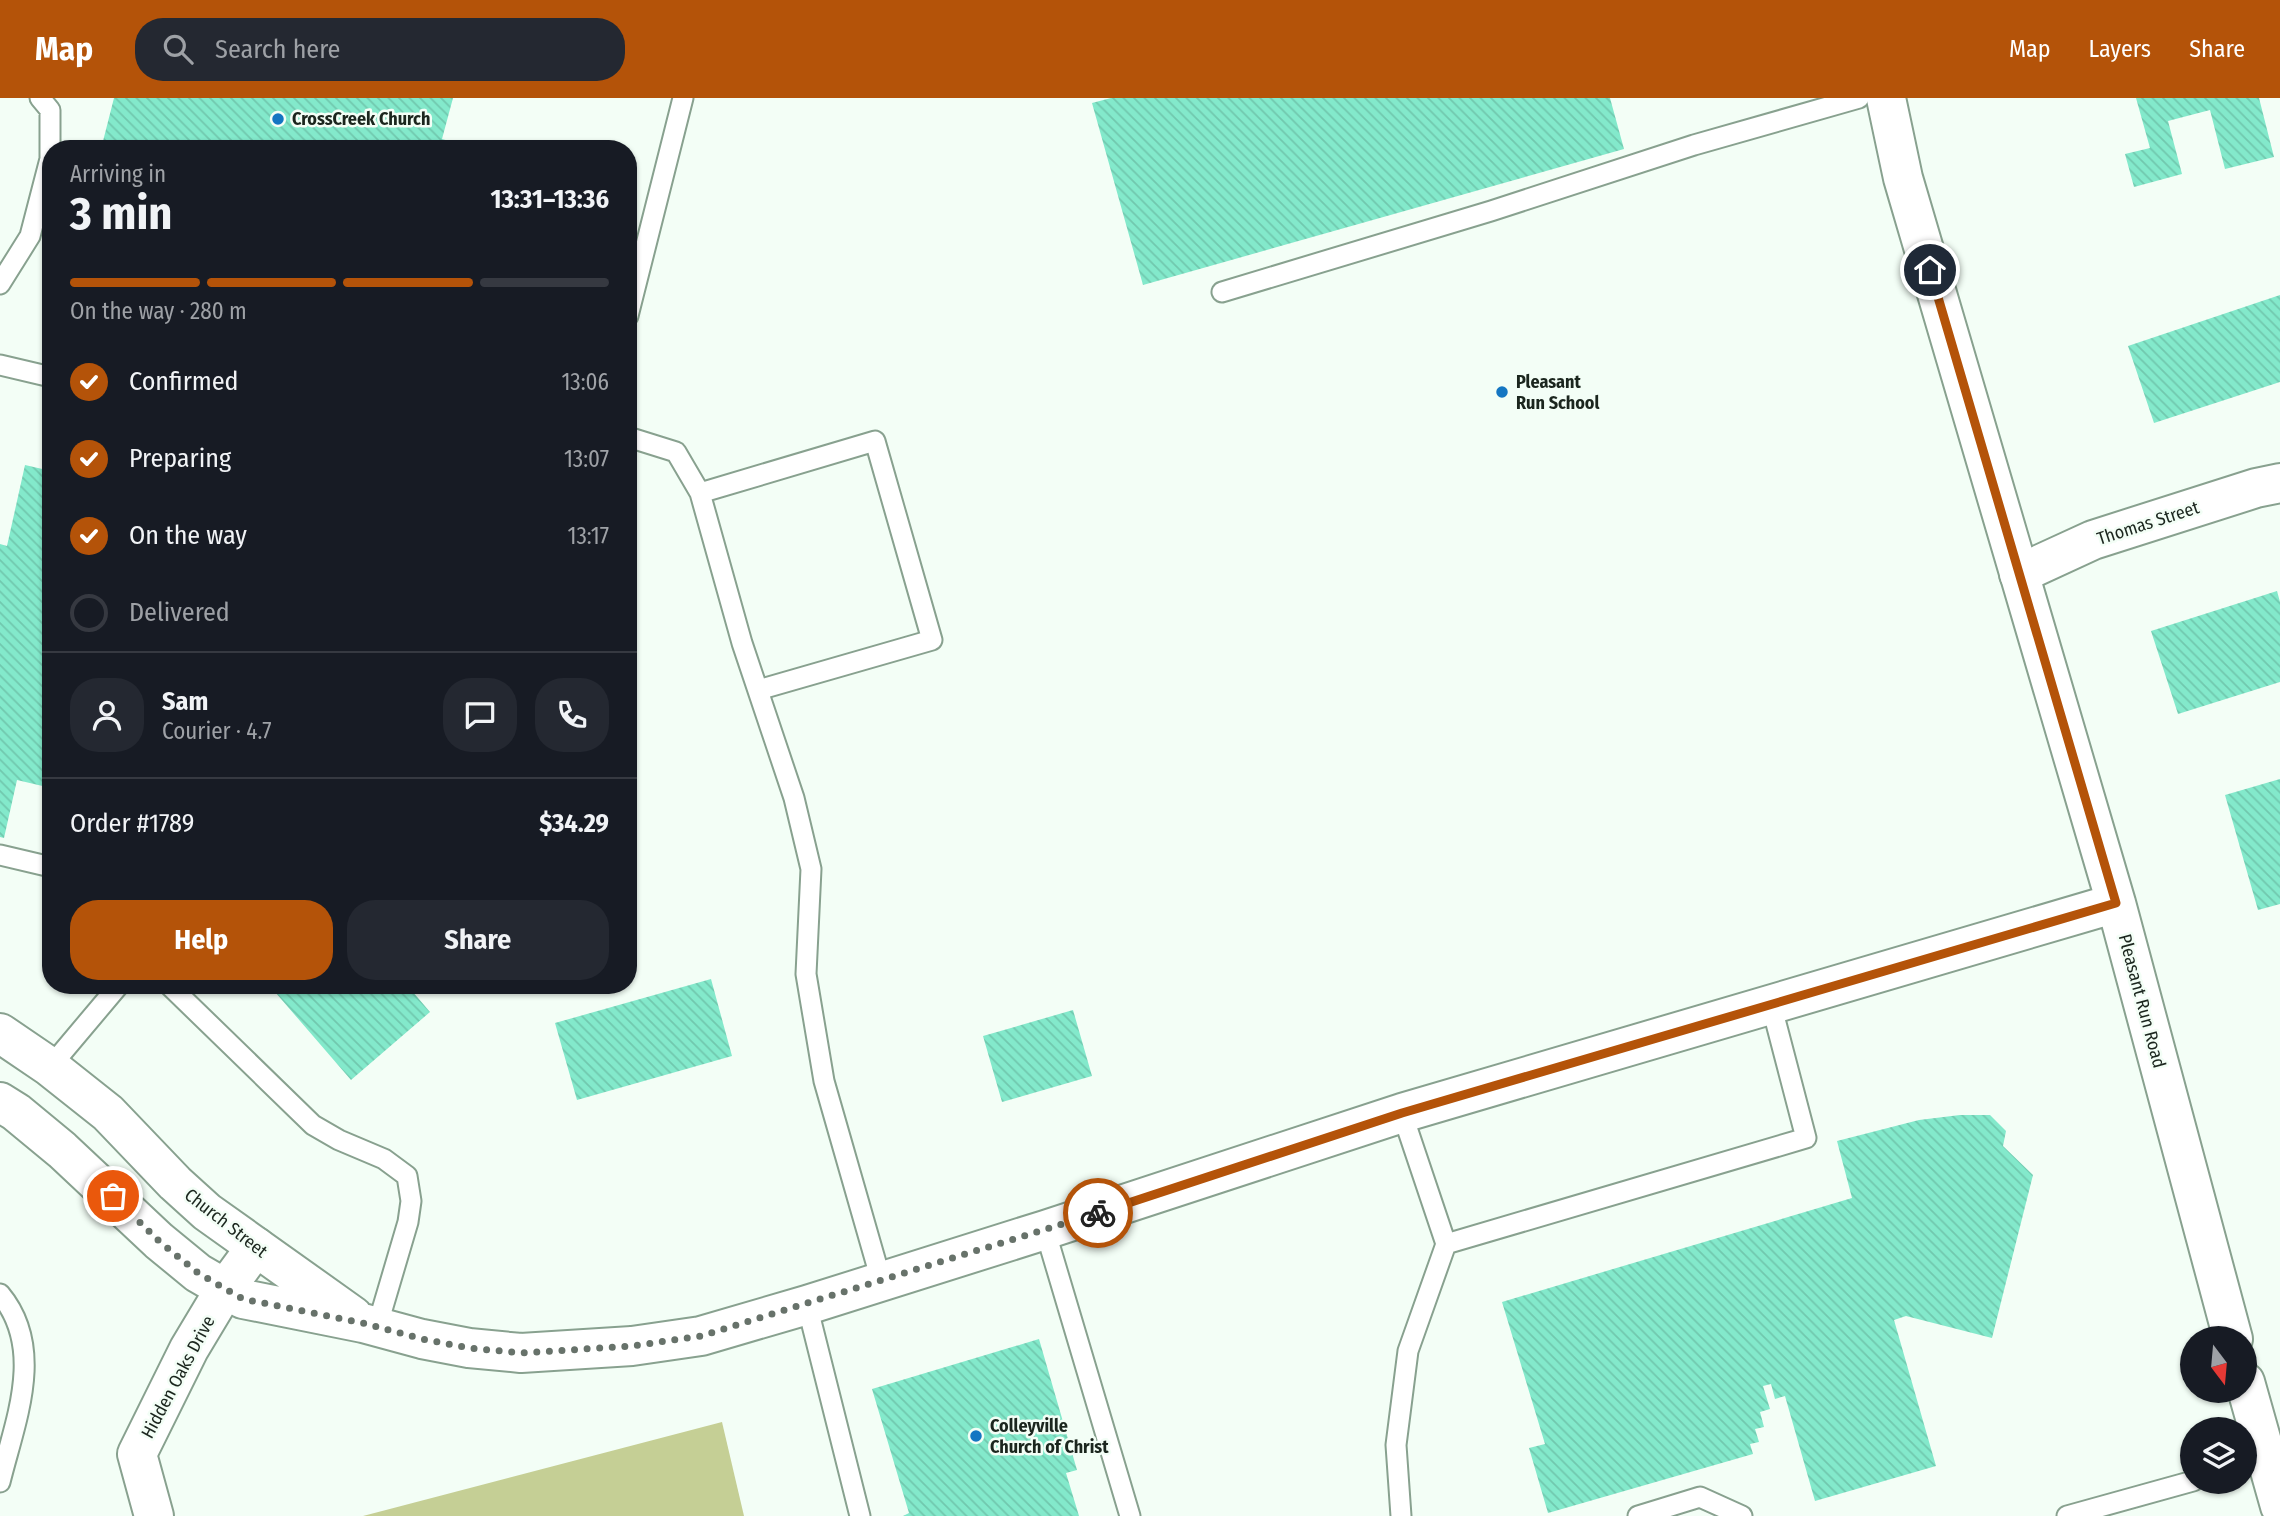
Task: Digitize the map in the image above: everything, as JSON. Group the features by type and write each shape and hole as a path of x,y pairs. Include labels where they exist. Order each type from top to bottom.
{"street":[{"name":"Pleasant Run Road","path":"1886,98 1903,178 2116,903 2230,1326"},
{"name":"Thomas Street","path":"2020,574 2093,540 2256,488 2280,483"},
{"name":"Church Street","path":"0,1102 62,1150 188,1265 243,1299 469,1348 522,1353 632,1346 701,1336 807,1305 1402,1113 2116,903"},
{"name":"Church Street","path":"0,1034 50,1067 108,1113 175,1183 207,1212 370,1325"},
{"name":"Hidden Oaks Drive","path":"155,1516 137,1454 189,1349 225,1289 256,1247"},
{"path":"2257,1465 2280,1505"}],"lane":[{"path":"637,280 683,98"},
{"path":"1222,292 1491,211 1694,145 1858,98"},
{"path":"49,102 50,140"},
{"path":"0,284 30,236 42,190"},
{"path":"0,365 42,375"},
{"path":"637,441 676,452 700,493 742,643 794,798 811,869 806,974 822,1068 880,1280"},
{"path":"700,493 875,441 932,640 758,690"},
{"path":"0,855 42,865"},
{"path":"50,1067 111,994"},
{"path":"178,994 313,1125 384,1159 407,1176 411,1201 408,1222 370,1325"},
{"path":"1446,1244 1806,1138 1771,1004"},
{"path":"1401,1516 1396,1445 1408,1351 1446,1244 1402,1113"},
{"path":"1045,1230 1130,1516"},
{"path":"0,1293 17,1322 23,1343 25,1368 23,1389 0,1482"},
{"path":"807,1305 860,1516"},
{"path":"2067,1516 2180,1485"},
{"path":"1639,1516 1700,1497 1742,1516"}],"green space":[{"path":"722,1422 744,1516 363,1516"}],"building":[{"name":"CrossCreek Church","path":"114,98 453,98 442,139 446,140 103,140"},
{"path":"1111,98 1610,98 1624,149 1143,285 1092,103"},
{"path":"2136,98 2259,98 2274,157 2225,169 2210,110 2168,121 2182,174 2134,187 2125,154 2150,148"},
{"path":"2280,295 2280,382 2154,423 2128,346"},
{"path":"25,465 42,469 42,786 17,780 4,838 0,837 0,544 7,546"},
{"path":"2277,591 2280,602 2280,682 2178,714 2151,631"},
{"path":"2280,779 2280,904 2258,910 2225,795"},
{"path":"711,979 732,1056 577,1100 555,1023"},
{"path":"277,994 415,994 430,1012 351,1080"},
{"path":"1073,1010 1092,1076 1002,1102 983,1036"},
{"path":"1960,1115 1990,1115 2006,1131 2003,1146 2033,1175 1992,1338 1906,1316 1894,1320 1936,1466 1815,1501 1785,1396 1775,1399 1771,1384 1763,1386 1770,1409 1760,1412 1764,1427 1755,1429 1759,1442 1750,1444 1753,1454 1548,1513 1529,1448 1545,1444 1502,1302 1852,1198 1837,1141 1919,1120"},
{"name":"Colleyville Church of Christ","path":"1039,1339 1077,1470 1066,1473 1079,1516 903,1516 909,1513 872,1389"}],"way so far":[{"path":"113,1196 159,1241 198,1273 243,1299 363,1323 422,1339 469,1348 522,1353 632,1346 701,1336 1098,1213"}],"place":[{"name":"CrossCreek Church","path":"278,119"},
{"name":"Pleasant Run School","path":"1502,392"},
{"name":"Colleyville Church of Christ","path":"976,1436"}],"route":[{"path":"1098,1213 1402,1113 2116,903 1930,270"}]}
